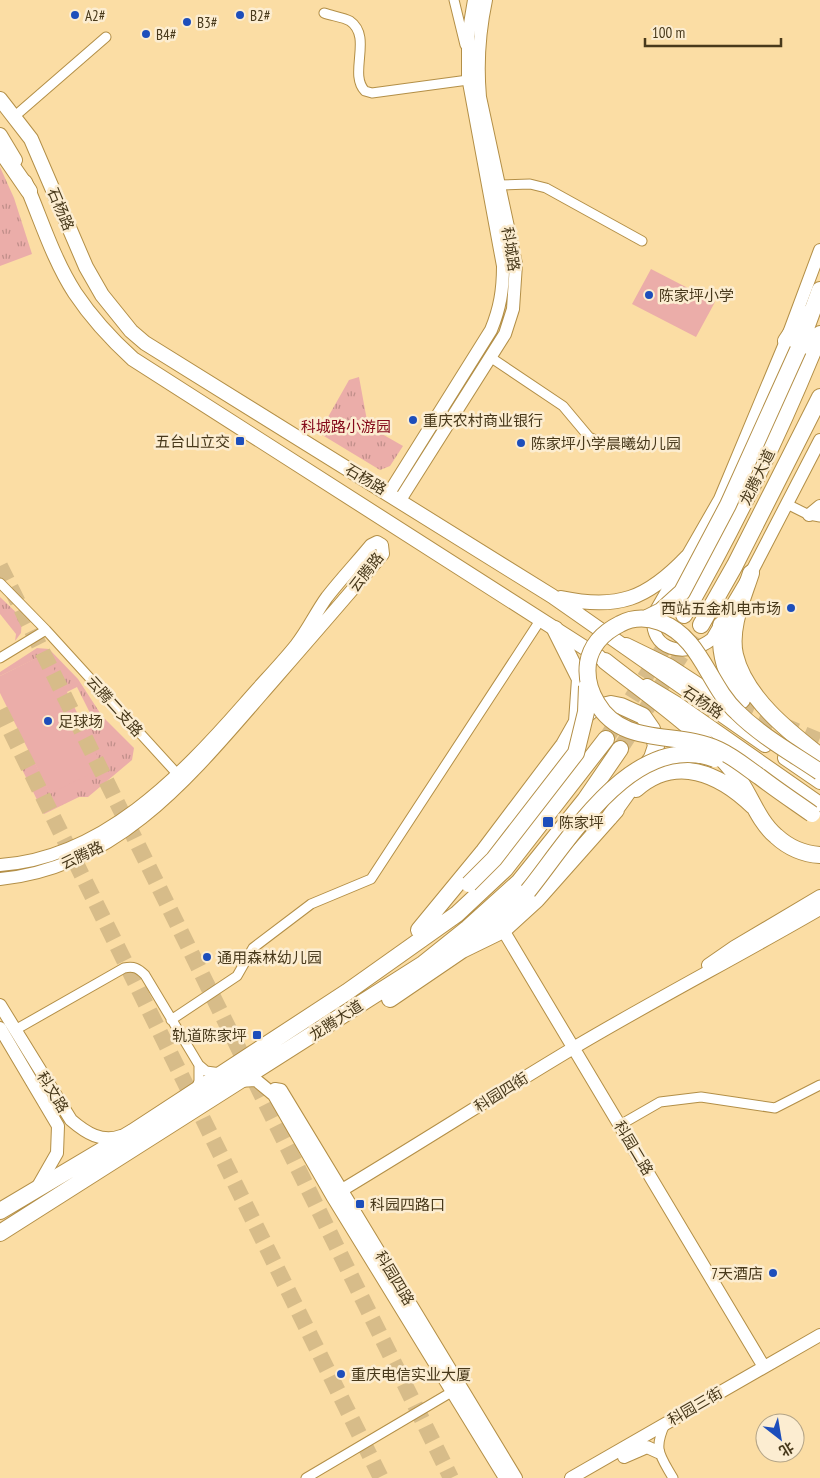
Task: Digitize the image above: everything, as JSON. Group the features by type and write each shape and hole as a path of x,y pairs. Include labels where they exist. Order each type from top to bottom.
{"highway":[{"path":"0,149 29,191"},
{"path":"347,992 419,930 494,859 576,753 586,712 586,674 590,654 600,638 628,620 647,618 661,611 682,592 728,505 792,346 819,292"},
{"name":"龙腾大道","path":"684,615 719,555 790,409 820,334"},
{"name":"龙腾大道","path":"701,625 736,565 820,397"},
{"path":"751,573 738,610 735,654 751,688 766,706 820,756"},
{"path":"647,618 680,632 736,712 760,731 820,772"},
{"path":"626,646 669,667 709,693 740,703 725,670 720,642 721,626"},
{"path":"555,629 580,680 577,722"},
{"path":"605,661 696,733 732,770 753,806 774,834 787,845 807,854 820,855"},
{"path":"586,674 591,693 603,713 620,726 633,732 680,739 719,749 761,778 818,812"},
{"path":"419,930 484,851 564,745 577,722 594,708 602,705 621,706 643,716 656,746 652,758 609,818"},
{"name":"龙腾大道","path":"0,1211 133,1132 224,1073 347,992 457,914 505,869 606,739"},
{"name":"龙腾大道","path":"0,1233 423,964 468,928 519,882 579,807 620,749"},
{"path":"307,1039 367,1013 414,984 462,950 528,891 596,806 619,782 641,767 664,757 694,754 735,766 761,778"},
{"path":"462,950 503,930 537,899 609,818 644,782 653,777 677,770 712,776 729,784 753,806"},
{"path":"0,1204 37,1188"}],"main road":[{"name":"石杨路","path":"0,99 31,138 86,267 102,295 131,331 162,356 394,496 552,596 626,646 676,684 820,782"},
{"name":"石杨路","path":"0,135 14,159 75,293 103,329 133,359 605,661 677,704 818,812"},
{"path":"552,596 582,602 626,600 656,586 687,557"}],"street":[{"path":"454,0 467,55"},
{"name":"科城路","path":"394,496 492,330 499,310 503,288 503,266 468,80 468,36 474,0"},
{"name":"科城路","path":"394,496 505,334 513,309 516,264 478,76 479,38 486,0"},
{"path":"324,13 350,21 357,30 360,40 360,82 364,91 372,93 468,80"},
{"path":"15,116 106,36"},
{"path":"499,185 530,184 546,188 642,241"},
{"path":"820,250 792,346 720,499 654,614 652,623 667,646 675,650 687,651 712,639 751,573 820,440"},
{"path":"490,357 563,406 589,437 607,445"},
{"path":"787,504 815,516 820,506"},
{"name":"云腾路","path":"0,865 46,856 84,841 129,814 181,778 296,645 327,597 371,545 377,542 382,545 383,554 181,778 139,822 90,853 49,870 0,879"},
{"name":"云腾二支路","path":"0,584 46,630 181,778"},
{"path":"172,1020 237,976 254,948 311,904 371,879 541,619"},
{"path":"0,658 46,630"},
{"name":"科园四街","path":"671,991 734,947 820,896"},
{"name":"科园四街","path":"337,1194 574,1048 671,991 739,957 820,909"},
{"name":"科园二路","path":"503,930 764,1367"},
{"path":"15,1030 124,968 139,968 199,1065 206,1071 224,1073"},
{"name":"科文路","path":"0,1005 63,1110 78,1127 103,1139 113,1139 133,1132"},
{"name":"科文路","path":"0,1028 58,1126 57,1153 37,1188"},
{"path":"195,1091 199,1082 199,1065"},
{"name":"科园四路","path":"239,1081 256,1080 274,1095 275,1089 282,1090 337,1194 455,1390 505,1478"},
{"path":"620,1125 660,1102 702,1097 775,1108 820,1085"},
{"name":"科园三街","path":"571,1478 820,1335"},
{"path":"306,1478 455,1390"},
{"name":"科园四路","path":"455,1390 516,1478"},
{"path":"666,1424 658,1440 658,1452 673,1478"},
{"path":"588,1478 636,1450 647,1447 658,1452"}],"green space":[{"path":"0,167 14,198 32,254 0,266"},
{"path":"651,269 715,302 696,337 632,304"},
{"name":"科城路小游园","path":"359,377 368,426 403,446 390,466 380,470 319,433 349,380"},
{"path":"0,597 22,618 21,633 15,641 16,634 0,614"},
{"path":"37,648 49,649 78,679 102,716 134,748 132,760 88,797 79,797 44,814 17,759 30,753 50,793 47,653 0,676 0,672","holes":["77,687 94,721 84,727 67,692"]},
{"path":"46,653 103,767 50,794 0,693 0,676"}],"tunnel":[{"path":"0,566 451,1478"},
{"path":"606,739 682,619"},
{"path":"620,749 701,625"},
{"path":"738,706 820,741"},
{"path":"0,710 381,1478"}],"place":[{"name":"A2#","path":"75,15"},
{"name":"B2#","path":"240,15"},
{"name":"B3#","path":"187,22"},
{"name":"B4#","path":"146,34"},
{"name":"陈家坪小学","path":"649,295"},
{"name":"重庆农村商业银行","path":"413,420"},
{"name":"五台山立交","path":"240,441"},
{"name":"陈家坪小学晨曦幼儿园","path":"521,443"},
{"name":"西站五金机电市场","path":"791,608"},
{"name":"足球场","path":"48,721"},
{"name":"陈家坪","path":"548,822"},
{"name":"通用森林幼儿园","path":"207,957"},
{"name":"轨道陈家坪","path":"257,1035"},
{"name":"科园四路口","path":"360,1204"},
{"name":"7天酒店","path":"773,1273"},
{"name":"重庆电信实业大厦","path":"341,1374"}]}
